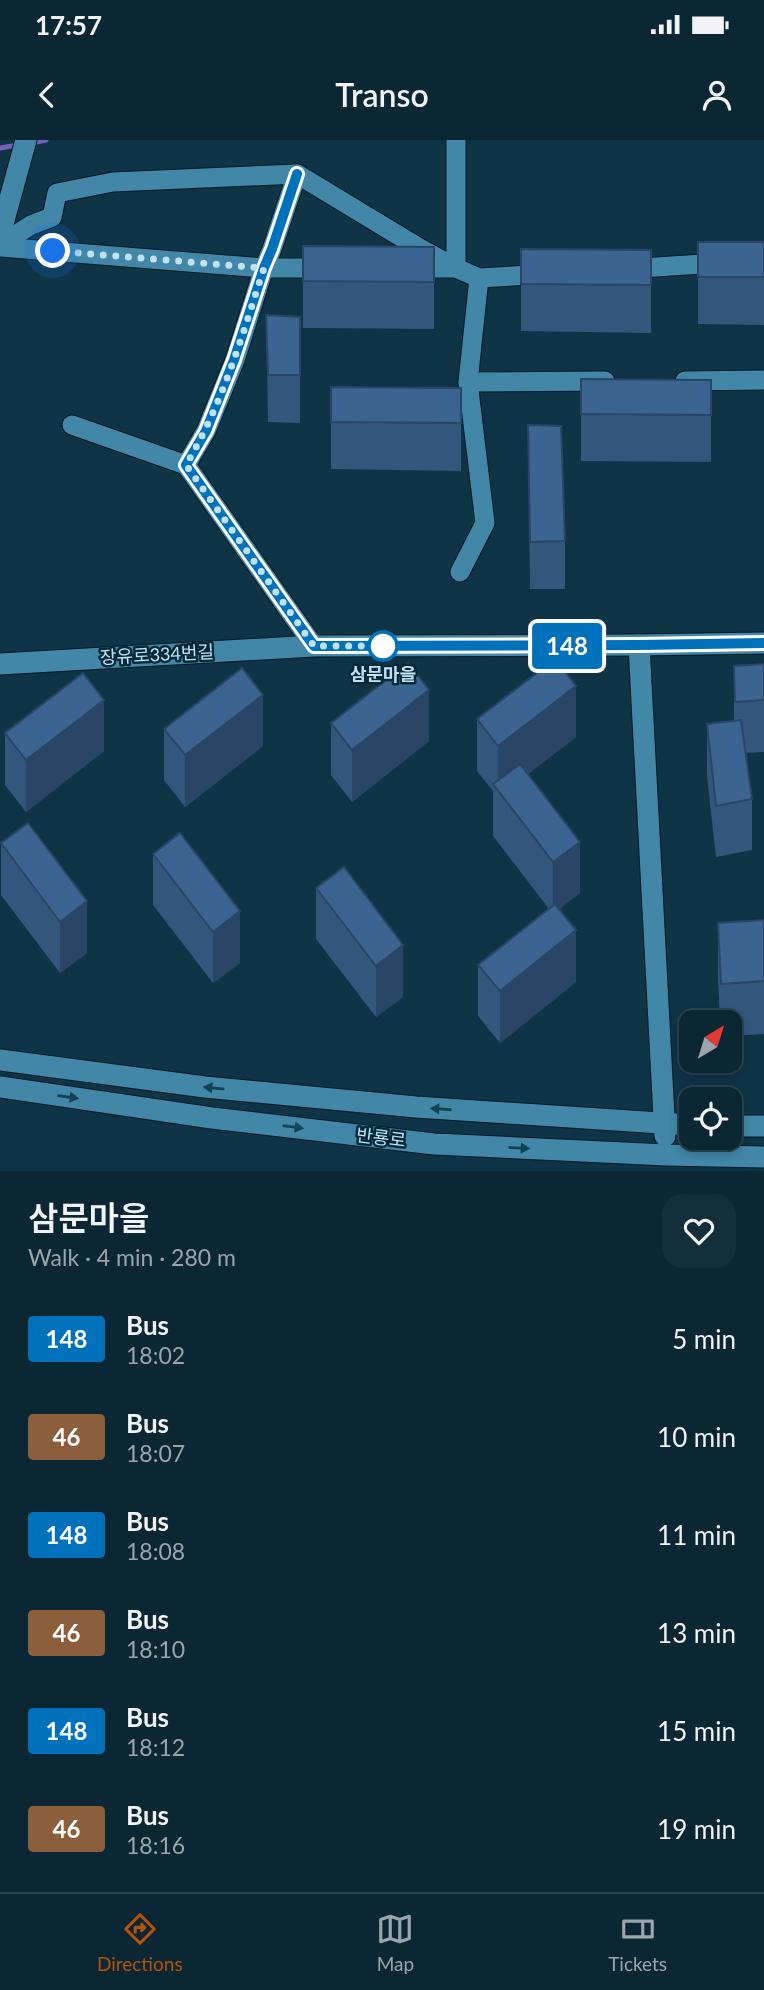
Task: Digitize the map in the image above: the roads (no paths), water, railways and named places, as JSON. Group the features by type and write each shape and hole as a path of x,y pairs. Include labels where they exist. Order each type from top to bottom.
{"street":[{"path":"1,238 26,140"},
{"path":"456,140 456,268"},
{"path":"1,238 52,217 57,193 113,182 297,174 416,246 479,278 561,273"},
{"path":"186,465 206,431 234,360 297,174"},
{"path":"1,238 264,268 346,268"},
{"path":"601,270 764,260"},
{"path":"387,268 456,268"},
{"path":"460,572 485,523 468,382 479,278"},
{"path":"670,381 764,380"},
{"path":"468,382 629,381"},
{"path":"72,425 186,465 314,646"},
{"name":"장유로334번길","path":"0,664 314,646 764,643"},
{"path":"639,645 666,1155"},
{"name":"반룡로","path":"0,1060 205,1087 416,1107 679,1125"},
{"name":"반룡로","path":"0,1087 212,1118 434,1144 764,1157"},
{"path":"742,1126 764,1126"}],"waterway":[{"path":"31,143 46,140"},
{"path":"0,148 18,145"}],"place":[{"name":"삼문마을","path":"383,646"}]}
